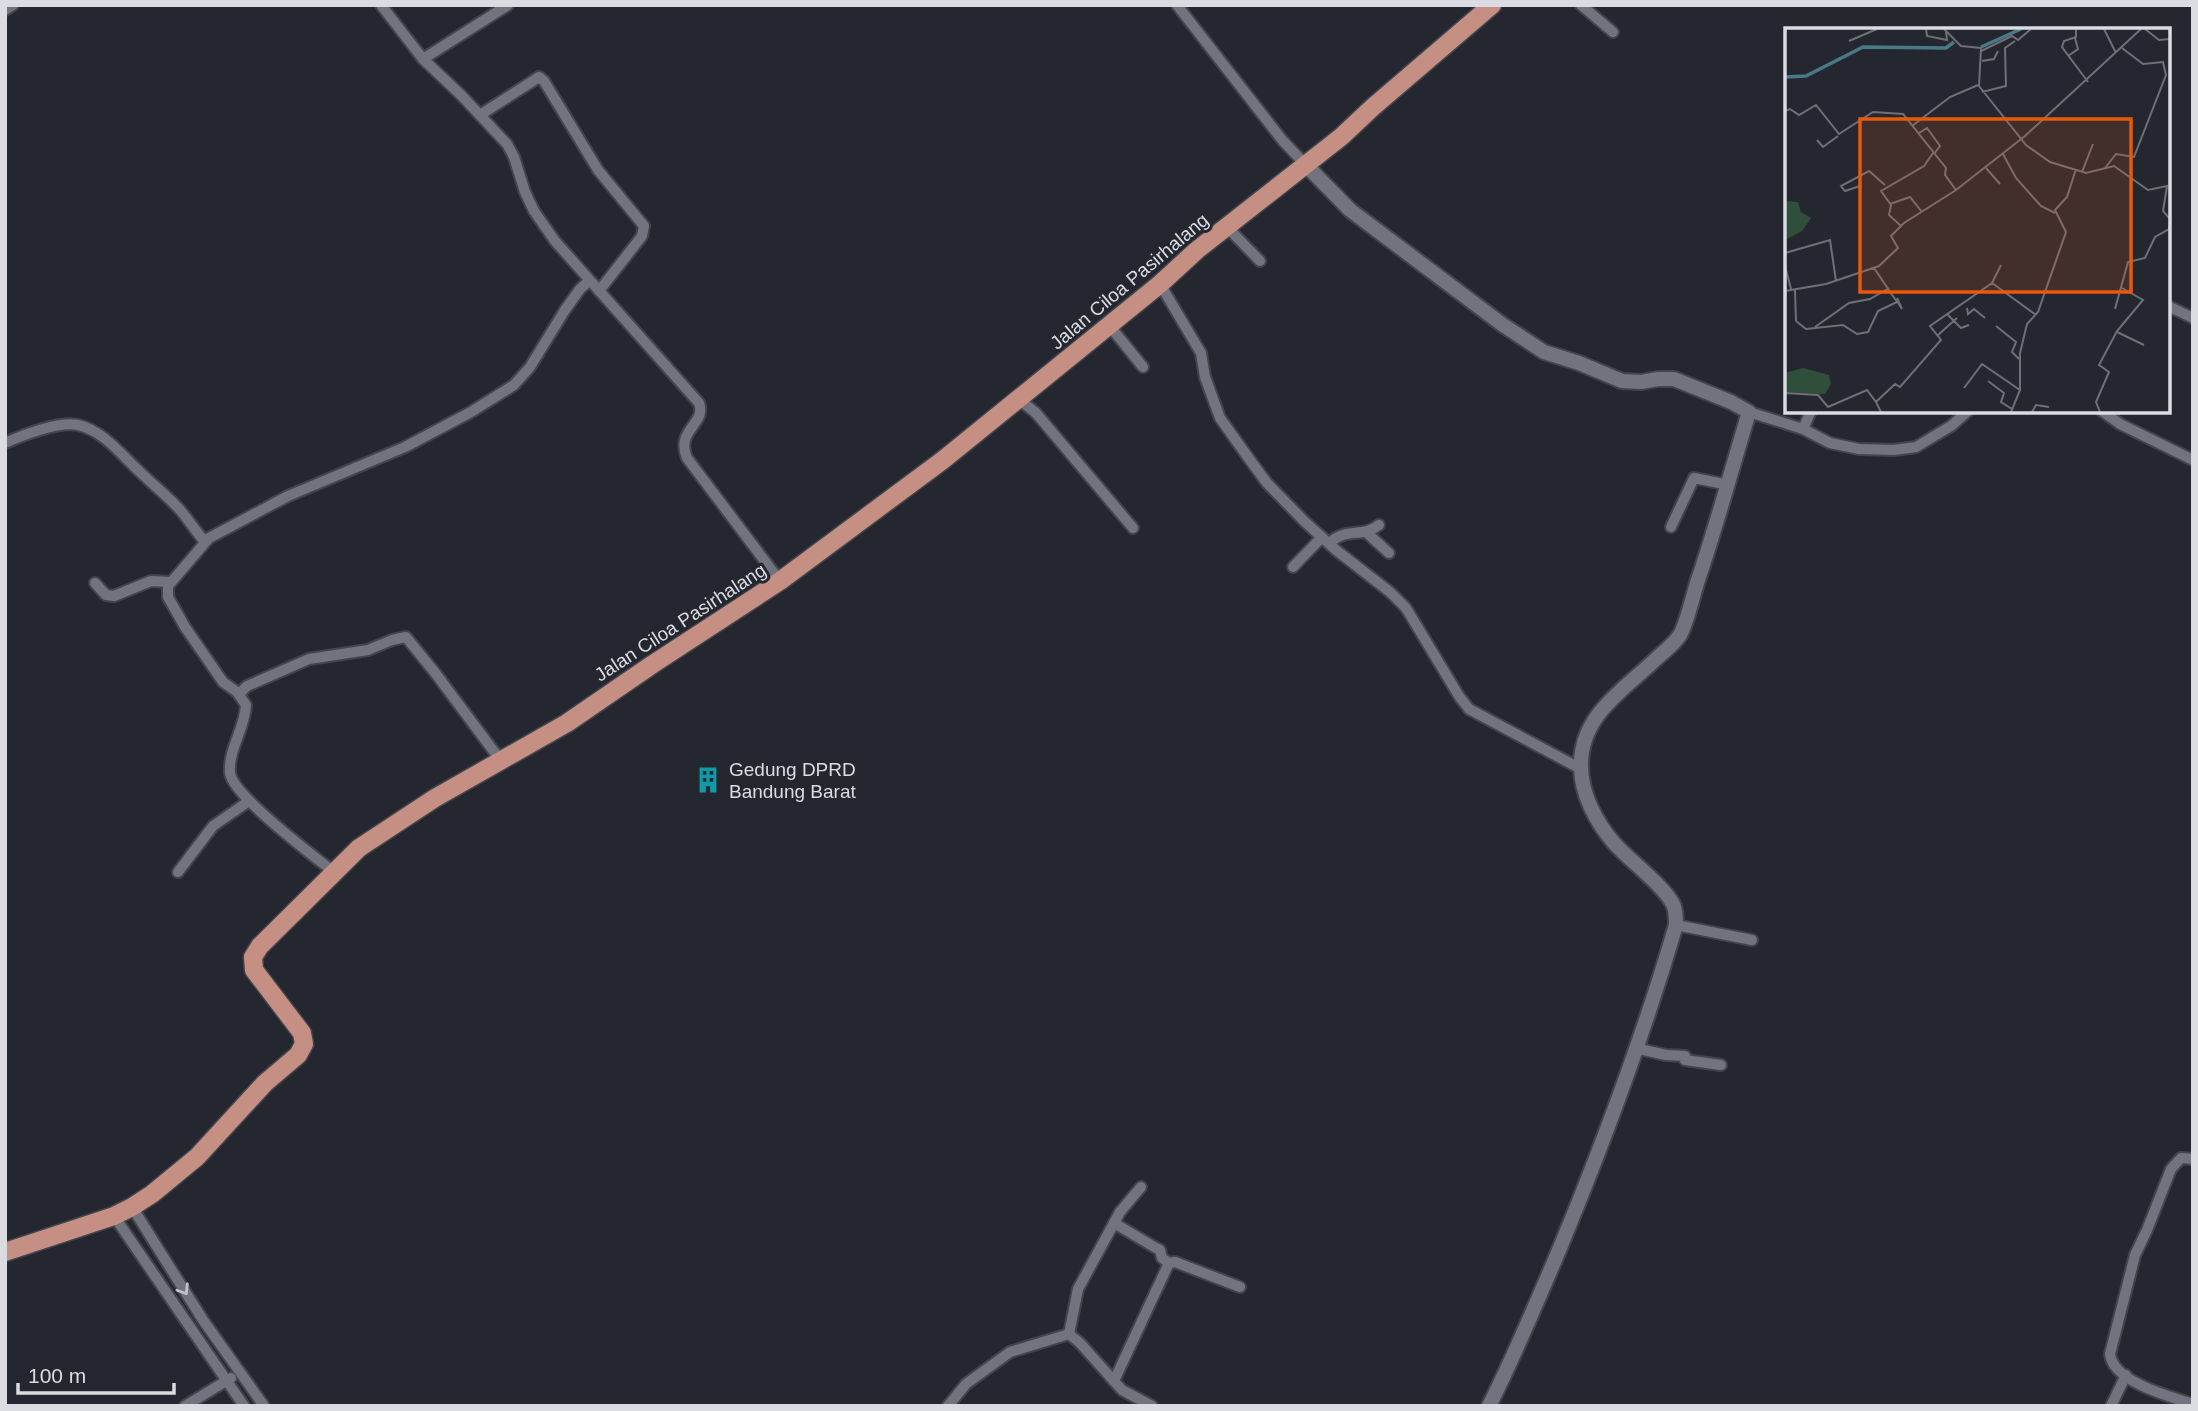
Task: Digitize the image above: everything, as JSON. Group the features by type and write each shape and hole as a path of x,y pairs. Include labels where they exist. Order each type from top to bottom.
{"main road":[{"name":"Jalan Ciloa Pasirhalang","path":"5,1252 114,1216 132,1207 197,1157 265,1083 303,1049 302,1033 254,970 253,957 260,946 359,848 436,798 567,723 780,581 943,460 1020,400 1197,250 1341,137 1492,5"}],"street":[{"path":"5,10 13,5"},
{"path":"381,5 423,59 507,144 534,211 555,241 699,403 702,410 700,416 687,431 683,448 687,457 780,581"},
{"path":"423,59 508,5"},
{"path":"1177,5 1283,141 1350,210 1503,325 1544,352 1622,381 1674,379 1749,412 1803,429 1830,443 1859,449 1894,450 1916,447 1951,426 1966,413"},
{"path":"1581,5 1613,32"},
{"path":"480,115 539,77 598,170 644,226 642,236 599,290"},
{"path":"1227,227 1260,261"},
{"path":"335,873 249,801 234,785 230,774 231,759 246,708 239,694 223,682 186,627 168,597 170,582 204,541 288,496 405,447 471,412 514,385 530,367 580,289 589,281"},
{"path":"1160,284 1201,353 1205,377 1220,418 1267,483 1325,540 1406,608 1469,709 1581,769"},
{"path":"2170,307 2193,318"},
{"path":"1109,326 1143,367"},
{"path":"1020,400 1035,413 1133,528"},
{"path":"1489,1406 1539,1298 1602,1145 1676,925 1675,911 1668,898 1601,826 1581,782 1581,757 1591,723 1603,707 1680,635 1729,485 1749,412"},
{"path":"1803,429 1810,413"},
{"path":"2105,413 2120,424 2193,460"},
{"path":"5,443 23,435 58,426 77,425 88,428 99,434 165,494 204,541"},
{"path":"1671,527 1694,478 1729,485"},
{"path":"1293,567 1325,540 1345,533 1367,533 1379,525"},
{"path":"1367,533 1389,553"},
{"path":"95,583 106,595 114,596 151,581 170,582"},
{"path":"239,694 247,686 309,659 368,650 392,639 406,637 501,761"},
{"path":"178,872 213,826 249,801"},
{"path":"1676,925 1752,940"},
{"path":"1635,1048 1665,1055 1685,1056 1685,1060 1721,1066"},
{"path":"2193,1159 2183,1157 2176,1160 2133,1260 2110,1354 2114,1366 2150,1390 2193,1404"},
{"path":"1069,1334 1079,1289 1124,1205 1141,1187"},
{"path":"132,1207 203,1320 264,1406"},
{"path":"114,1216 244,1406"},
{"path":"1114,1223 1160,1250 1162,1258 1169,1263 1175,1262 1240,1287"},
{"path":"1114,1381 1169,1263"},
{"path":"1069,1334 1122,1390 1152,1406"},
{"path":"954,1404 966,1384 1010,1352 1069,1334"},
{"path":"185,1406 241,1372"},
{"path":"2111,1406 2126,1375"}],"place":[{"name":"Gedung DPRD Bandung Barat","path":"708,780"}]}
